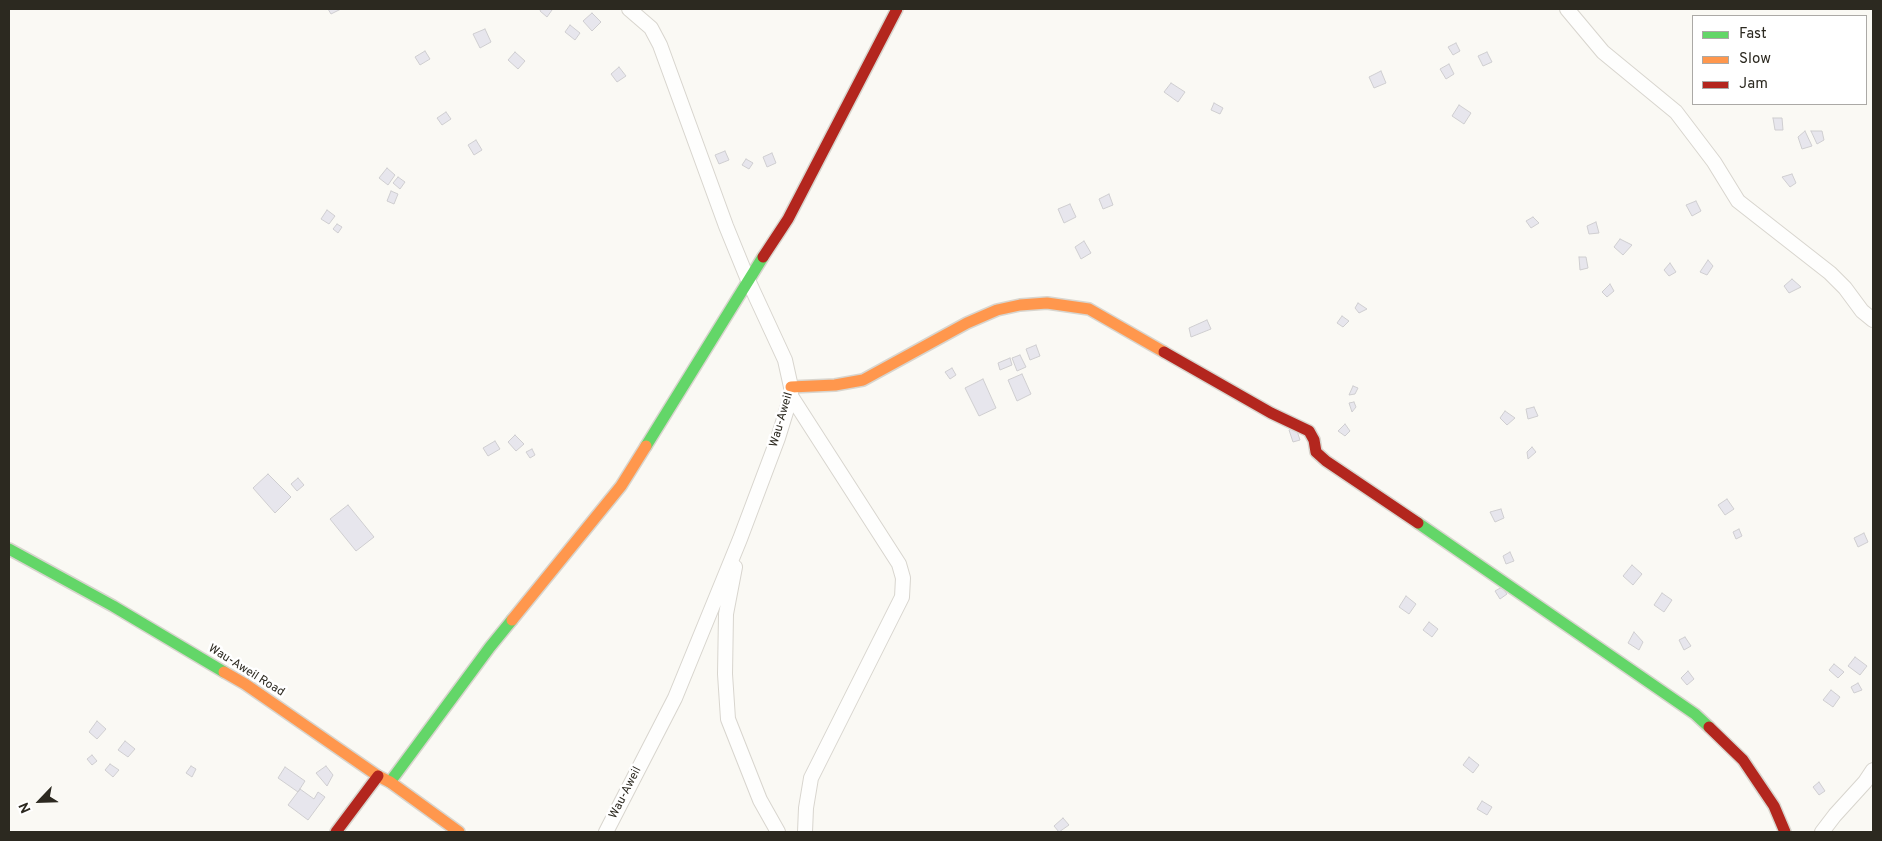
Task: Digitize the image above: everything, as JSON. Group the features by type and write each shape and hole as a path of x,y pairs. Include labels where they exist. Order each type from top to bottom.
{"street":[{"name":"Wau-Aweil","path":"606,832 675,698 740,539 778,438 791,391 785,360 748,280 660,45 651,28 629,9"},
{"path":"390,782 490,647 621,486 748,280 788,219 897,9"},
{"path":"1567,9 1603,52 1676,112 1714,162 1738,201 1830,273 1845,288 1862,311 1873,320"},
{"path":"805,832 806,808 811,778 902,597 904,578 898,564 791,391 835,386 863,380 967,323 997,310 1020,305 1047,303 1089,309 1271,413 1309,431 1314,440 1316,452 1326,461 1511,586 1695,714 1743,760 1774,806 1785,832"},
{"path":"740,539 726,614 725,674 728,719 760,800 778,832"},
{"name":"Wau-Aweil Road","path":"9,549 113,606 245,684 378,776 390,782 459,832"},
{"path":"1822,832 1873,770"},
{"path":"336,832 378,776"}],"building":[{"path":"328,9 341,9 331,14"},
{"path":"541,9 552,10 547,17 540,11"},
{"path":"592,13 601,22 592,31 583,21"},
{"path":"570,25 580,33 575,40 565,32"},
{"path":"485,29 491,42 480,48 473,34"},
{"path":"1456,43 1460,51 1453,55 1448,47"},
{"path":"425,51 430,59 420,65 415,57"},
{"path":"515,52 525,61 518,69 508,60"},
{"path":"1487,52 1492,62 1483,66 1478,56"},
{"path":"1449,64 1454,74 1446,79 1440,69"},
{"path":"619,67 626,76 617,82 611,74"},
{"path":"1381,71 1386,83 1374,88 1369,77"},
{"path":"1171,83 1185,92 1178,102 1164,92"},
{"path":"1214,103 1223,108 1220,114 1211,110"},
{"path":"1459,105 1471,113 1464,124 1452,116"},
{"path":"446,112 451,119 442,125 437,118"},
{"path":"1773,118 1782,118 1783,130 1775,130"},
{"path":"1805,131 1812,146 1802,149 1798,137"},
{"path":"1811,131 1822,131 1824,140 1817,144"},
{"path":"476,140 482,150 474,155 468,145"},
{"path":"725,151 729,160 719,164 715,155"},
{"path":"772,153 776,163 767,167 763,157"},
{"path":"746,159 753,163 749,169 742,165"},
{"path":"387,168 395,175 388,185 379,178"},
{"path":"1792,174 1796,183 1790,187 1782,177"},
{"path":"398,177 405,182 400,189 393,183"},
{"path":"391,191 398,194 394,204 387,201"},
{"path":"1109,194 1113,205 1103,209 1099,199"},
{"path":"1696,201 1701,211 1692,216 1686,205"},
{"path":"1070,204 1076,217 1064,223 1058,209"},
{"path":"327,210 335,216 329,224 321,219"},
{"path":"1533,217 1539,223 1531,228 1526,221"},
{"path":"1596,222 1599,233 1589,234 1587,226"},
{"path":"337,224 342,227 338,233 333,229"},
{"path":"1620,239 1632,245 1623,255 1614,247"},
{"path":"1084,241 1091,253 1081,259 1075,247"},
{"path":"1579,257 1586,257 1588,268 1580,270"},
{"path":"1708,260 1713,266 1707,275 1700,272"},
{"path":"1670,263 1676,272 1669,276 1664,270"},
{"path":"1792,279 1801,287 1789,293 1784,286"},
{"path":"1610,284 1614,291 1607,297 1602,292"},
{"path":"1358,303 1367,309 1359,313 1355,308"},
{"path":"1342,316 1349,321 1343,327 1337,323"},
{"path":"1207,320 1211,329 1191,337 1189,328"},
{"path":"1036,345 1040,356 1030,360 1026,349"},
{"path":"1020,355 1026,367 1017,371 1012,358"},
{"path":"1010,358 1012,365 1000,370 998,363"},
{"path":"952,368 956,375 950,379 945,372"},
{"path":"1022,374 1031,394 1017,401 1008,380"},
{"path":"983,379 996,408 979,416 965,388"},
{"path":"1353,386 1358,388 1355,394 1349,395"},
{"path":"1354,402 1356,407 1352,412 1349,403"},
{"path":"1534,407 1538,416 1528,419 1526,409"},
{"path":"1505,411 1515,418 1507,425 1500,418"},
{"path":"1345,424 1350,431 1345,436 1338,431"},
{"path":"1296,428 1300,440 1293,442 1289,430"},
{"path":"515,435 524,444 516,451 508,442"},
{"path":"495,441 500,449 488,456 483,448"},
{"path":"1532,447 1536,452 1528,459 1527,452"},
{"path":"532,449 535,455 530,458 526,452"},
{"path":"268,474 291,497 275,513 253,488"},
{"path":"298,478 304,485 297,491 291,484"},
{"path":"1727,499 1734,509 1725,515 1718,505"},
{"path":"348,505 374,537 356,551 330,519"},
{"path":"1501,509 1504,518 1495,522 1490,512"},
{"path":"1739,529 1742,536 1736,539 1733,532"},
{"path":"1864,533 1868,542 1858,547 1854,538"},
{"path":"1510,552 1514,561 1506,564 1503,556"},
{"path":"1632,565 1642,574 1633,585 1623,576"},
{"path":"1502,587 1507,594 1500,599 1495,591"},
{"path":"1662,593 1672,600 1664,612 1654,605"},
{"path":"1406,596 1416,604 1409,614 1399,607"},
{"path":"1429,622 1438,629 1432,637 1423,630"},
{"path":"1634,632 1643,642 1639,650 1628,643"},
{"path":"1685,637 1691,646 1684,650 1679,640"},
{"path":"1855,657 1867,666 1860,675 1848,666"},
{"path":"1834,664 1844,672 1838,678 1829,670"},
{"path":"1688,671 1694,679 1687,685 1681,678"},
{"path":"1858,683 1862,690 1854,693 1851,687"},
{"path":"1831,690 1840,697 1833,707 1823,700"},
{"path":"97,721 106,729 97,739 89,732"},
{"path":"125,741 135,749 128,757 118,750"},
{"path":"92,755 97,761 92,765 87,759"},
{"path":"1469,757 1479,765 1473,773 1463,765"},
{"path":"110,764 119,770 113,777 105,770"},
{"path":"191,766 196,769 192,777 186,773"},
{"path":"326,766 333,775 327,786 316,773"},
{"path":"285,767 305,781 298,792 278,778"},
{"path":"1819,782 1825,791 1819,795 1813,787"},
{"path":"300,789 314,799 318,792 325,797 308,820 288,805"},
{"path":"1482,801 1492,807 1487,815 1477,809"},
{"path":"1063,818 1069,825 1059,832 1054,826"}],"traffic: fast":[{"path":"646,446 763,257"},
{"path":"1418,523 1695,714 1709,727"},
{"path":"9,549 113,606 224,672"},
{"path":"390,782 512,620"}],"traffic: slow":[{"path":"791,387 835,385 863,380 967,323 997,310 1020,305 1047,303 1089,309 1164,352"},
{"path":"512,620 621,486 646,446"},
{"path":"224,672 245,684 378,776 390,782 459,832"}],"traffic: jam":[{"path":"763,257 788,219 897,9"},
{"path":"1164,352 1271,413 1309,431 1314,440 1316,452 1326,461 1418,523"},
{"path":"1709,727 1743,760 1774,806 1785,832"},
{"path":"336,832 378,776"}]}
